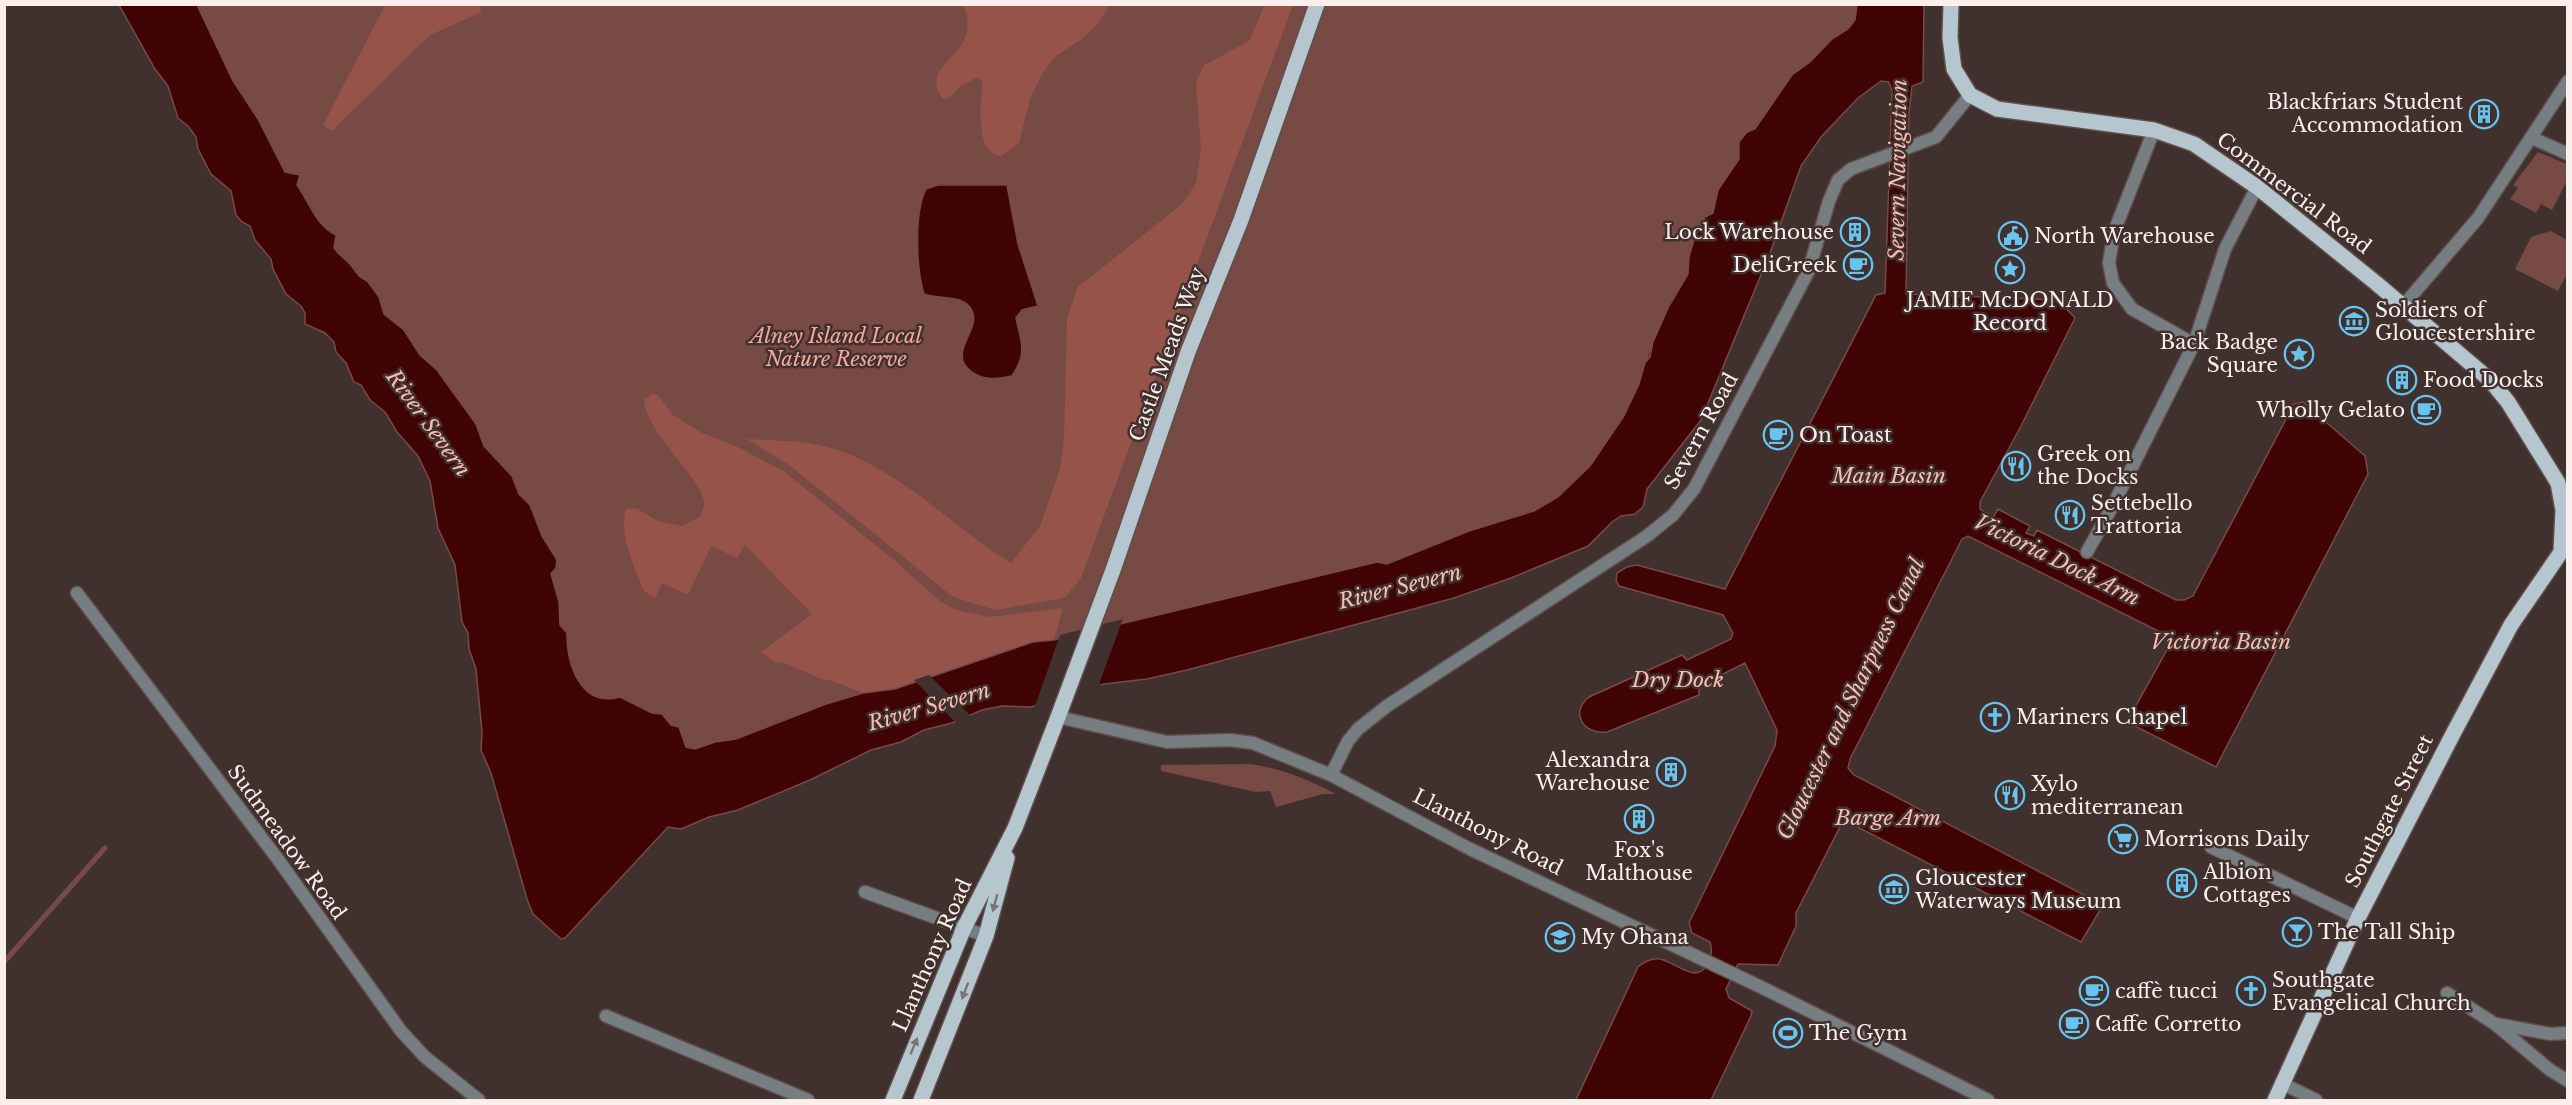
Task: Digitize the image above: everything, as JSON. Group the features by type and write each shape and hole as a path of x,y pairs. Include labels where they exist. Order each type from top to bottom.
{"main road":[{"name":"Castle Meads Way","path":"1059,716 1113,570 1188,352 1241,220 1317,4"},
{"path":"1951,4 1950,38 1954,69 1970,95"},
{"name":"Commercial Road","path":"1970,95 1997,109 2154,130 2194,144 2257,187 2490,380 2508,402 2558,483 2563,510 2564,552"},
{"name":"Southgate Street","path":"2275,1101 2358,918 2511,625 2564,552"},
{"name":"Llanthony Road","path":"893,1101 964,928 1015,828 1059,716"},
{"name":"Llanthony Road","path":"921,1101 986,936 1015,828"}],"street":[{"path":"2403,306 2478,218 2568,81"},
{"name":"Severn Road","path":"1331,775 1348,741 1358,729 1388,706 1647,536 1673,515 1695,489 1809,270 1829,201 1838,180 1851,169 1878,157 1936,137 1970,95"},
{"path":"2154,130 2114,232 2109,262 2113,283 2132,309 2194,344"},
{"path":"2532,138 2568,154"},
{"path":"2087,552 2194,344 2225,249 2257,187"},
{"name":"Sudmeadow Road","path":"77,593 277,858 401,1031 425,1056 479,1101"},
{"name":"Llanthony Road","path":"1059,716 1167,742 1230,740 1253,743 1331,775 1470,849 1761,987 1988,1101"},
{"path":"2211,847 2358,918"},
{"path":"865,892 986,936"},
{"path":"2447,993 2495,1024 2550,1070 2568,1081"},
{"path":"606,1016 808,1101"},
{"path":"2495,1024 2550,1034 2568,1033"},
{"path":"2283,1084 2316,1101"}],"green space":[{"name":"Alney Island Local Nature Reserve","path":"197,5 1860,5 1855,20 1848,29 1832,39 1810,62 1792,76 1755,129 1747,132 1739,142 1739,159 1718,190 1713,213 1705,217 1688,274 1669,306 1624,416 1590,466 1558,497 1534,511 1469,531 1387,564 895,689 863,693 785,719 736,739 715,742 696,749 686,747 662,714 652,713 620,697 606,699 595,696 578,681 569,658 567,633 560,625 559,602 551,574 556,560 542,536 530,505 519,494 512,476 484,446 476,424 433,367 420,355 404,330 384,314 379,297 368,282 359,276 334,248 325,230 285,172 258,119 233,81"},
{"path":"2538,152 2567,164 2567,181 2552,210 2541,204 2536,213 2510,199 2518,188 2513,185"},
{"path":"2551,231 2567,240 2567,274 2558,291 2515,269 2531,237"},
{"path":"1249,764 1294,775 1336,794 1323,794 1276,807 1270,791 1256,792 1161,771 1161,765"}],"shaded area":[{"path":"388,4 479,5 482,12 430,35 332,131 323,125 383,9"},
{"path":"1265,4 1293,5 1081,578 1065,598 995,610 953,597 789,465 747,439 816,444 862,460 906,486 1011,563 1040,526 1060,469 1064,438 1067,318 1078,287 1182,204 1196,183 1201,150 1196,83 1204,65 1249,41"},
{"path":"964,5 1110,5 1098,24 1083,38 1056,56 1042,74 1031,96 1019,143 1001,156 992,153 983,137 982,81 978,77 960,86 950,98 943,99 936,81 943,66 961,46 967,34 968,21"},
{"path":"652,394 658,395 673,415 700,432 740,448 785,472 895,561 941,602 956,610 990,617 1063,608 1054,640 895,689 863,693 785,663 775,662 761,652 812,614 745,545 737,558 711,546 688,595 662,583 655,598 644,591 632,562 624,529 626,509 636,508 658,521 682,526 700,517 704,504 695,483 664,441 647,412 644,399"}],"water":[{"path":"119,5 197,5 233,81 258,119 285,172 300,175 297,185 323,225 336,235 334,248 359,276 368,282 379,297 384,314 404,330 420,355 437,370 476,424 484,446 512,476 519,494 530,505 542,536 557,560 556,568 551,574 559,602 560,625 567,633 569,658 578,681 595,696 606,699 620,697 652,713 662,714 671,725 679,727 686,747 695,749 715,742 736,739 826,704 863,693 895,689 1033,642 1054,640 1377,562 1387,564 1469,531 1534,511 1558,497 1590,466 1624,416 1669,306 1688,274 1689,257 1694,240 1705,217 1713,213 1718,190 1739,159 1739,142 1747,132 1755,129 1792,75 1810,62 1832,39 1848,29 1855,20 1857,5 1924,5 1923,82 1912,86 1909,112 1906,294 2058,300 2075,318 1980,502 1980,509 1993,518 1998,509 2030,526 2026,533 2034,536 2037,530 2176,600 2184,600 2193,596 2294,404 2303,402 2365,456 2368,474 2216,767 2127,722 2168,648 2168,638 1968,536 1962,539 1850,759 1848,768 1854,775 2103,905 2081,942 1850,823 1841,825 1796,913 1796,926 1778,965 1738,964 1726,989 1729,998 1752,1011 1711,1100 1576,1100 1638,967 1648,961 1660,959 1697,973 1707,965 1711,954 1710,942 1692,933 1689,923 1775,746 1777,730 1745,663 1699,686 1699,695 1607,732 1592,730 1586,726 1582,722 1580,710 1589,697 1682,655 1687,660 1731,639 1733,633 1723,615 1619,586 1616,580 1617,573 1627,567 1637,565 1725,589 1876,295 1885,293 1892,91 1889,82 1881,81 1858,98 1821,137 1801,166 1770,253 1701,420 1647,489 1643,507 1635,514 1621,516 1612,522 1588,546 1511,578 1454,598 1187,670 1147,679 1104,684 1031,707 1002,706 982,710 952,723 924,730 901,742 871,750 810,780 738,810 709,817 681,829 668,827 565,938 561,939 533,914 491,773 481,750 482,732 476,669 469,649 468,633 462,622 455,565 438,528 430,481 418,456 397,432 385,412 370,400 361,385 354,382 346,363 336,352 334,342 325,333 305,324 305,313 301,306 286,294 273,269 271,259 255,240 250,226 236,215 231,191 211,174 198,149 196,137 178,118 168,86 155,69"},
{"path":"938,185 1007,185 1018,244 1038,306 1022,310 1016,318 1022,354 1012,376 987,378 972,372 964,364 962,356 971,330 973,313 968,305 959,300 924,294 919,270 918,226 926,189"}],"pier":[{"path":"1123,619 1100,681 1101,688 1034,709 1060,635"},
{"path":"929,675 972,717 957,724 914,680"}],"waterway":[{"path":"4,962 105,848"}],"place":[{"name":"Blackfriars Student Accommodation","path":"2484,114"},
{"name":"Lock Warehouse","path":"1855,232"},
{"name":"North Warehouse","path":"2013,236"},
{"name":"DeliGreek","path":"1858,265"},
{"name":"JAMIE McDONALD Record","path":"2010,269"},
{"name":"Soldiers of Gloucestershire","path":"2354,321"},
{"name":"Back Badge Square","path":"2299,354"},
{"name":"Food Docks","path":"2402,380"},
{"name":"Wholly Gelato","path":"2426,410"},
{"name":"On Toast","path":"1778,435"},
{"name":"Greek on the Docks","path":"2016,466"},
{"name":"Settebello Trattoria","path":"2070,515"},
{"name":"Mariners Chapel","path":"1995,717"},
{"name":"Alexandra Warehouse","path":"1671,772"},
{"name":"Xylo mediterranean","path":"2010,795"},
{"name":"Fox's Malthouse","path":"1639,819"},
{"name":"Morrisons Daily","path":"2123,839"},
{"name":"Albion Cottages","path":"2182,883"},
{"name":"Gloucester Waterways Museum","path":"1894,889"},
{"name":"The Tall Ship","path":"2297,932"},
{"name":"My Ohana","path":"1560,937"},
{"name":"caffè tucci","path":"2094,991"},
{"name":"Southgate Evangelical Church","path":"2251,991"},
{"name":"Caffe Corretto","path":"2074,1024"},
{"name":"The Gym","path":"1788,1033"}],"water label":[{"name":"Severn Navigation","path":"1898,170"},
{"name":"River Severn","path":"428,423"},
{"name":"Main Basin","path":"1889,476"},
{"name":"Victoria Dock Arm","path":"2057,560"},
{"name":"River Severn","path":"1400,587"},
{"name":"Victoria Basin","path":"2221,642"},
{"name":"Dry Dock","path":"1678,680"},
{"name":"Gloucester and Sharpness Canal","path":"1851,699"},
{"name":"River Severn","path":"929,707"},
{"name":"Barge Arm","path":"1888,818"}]}
